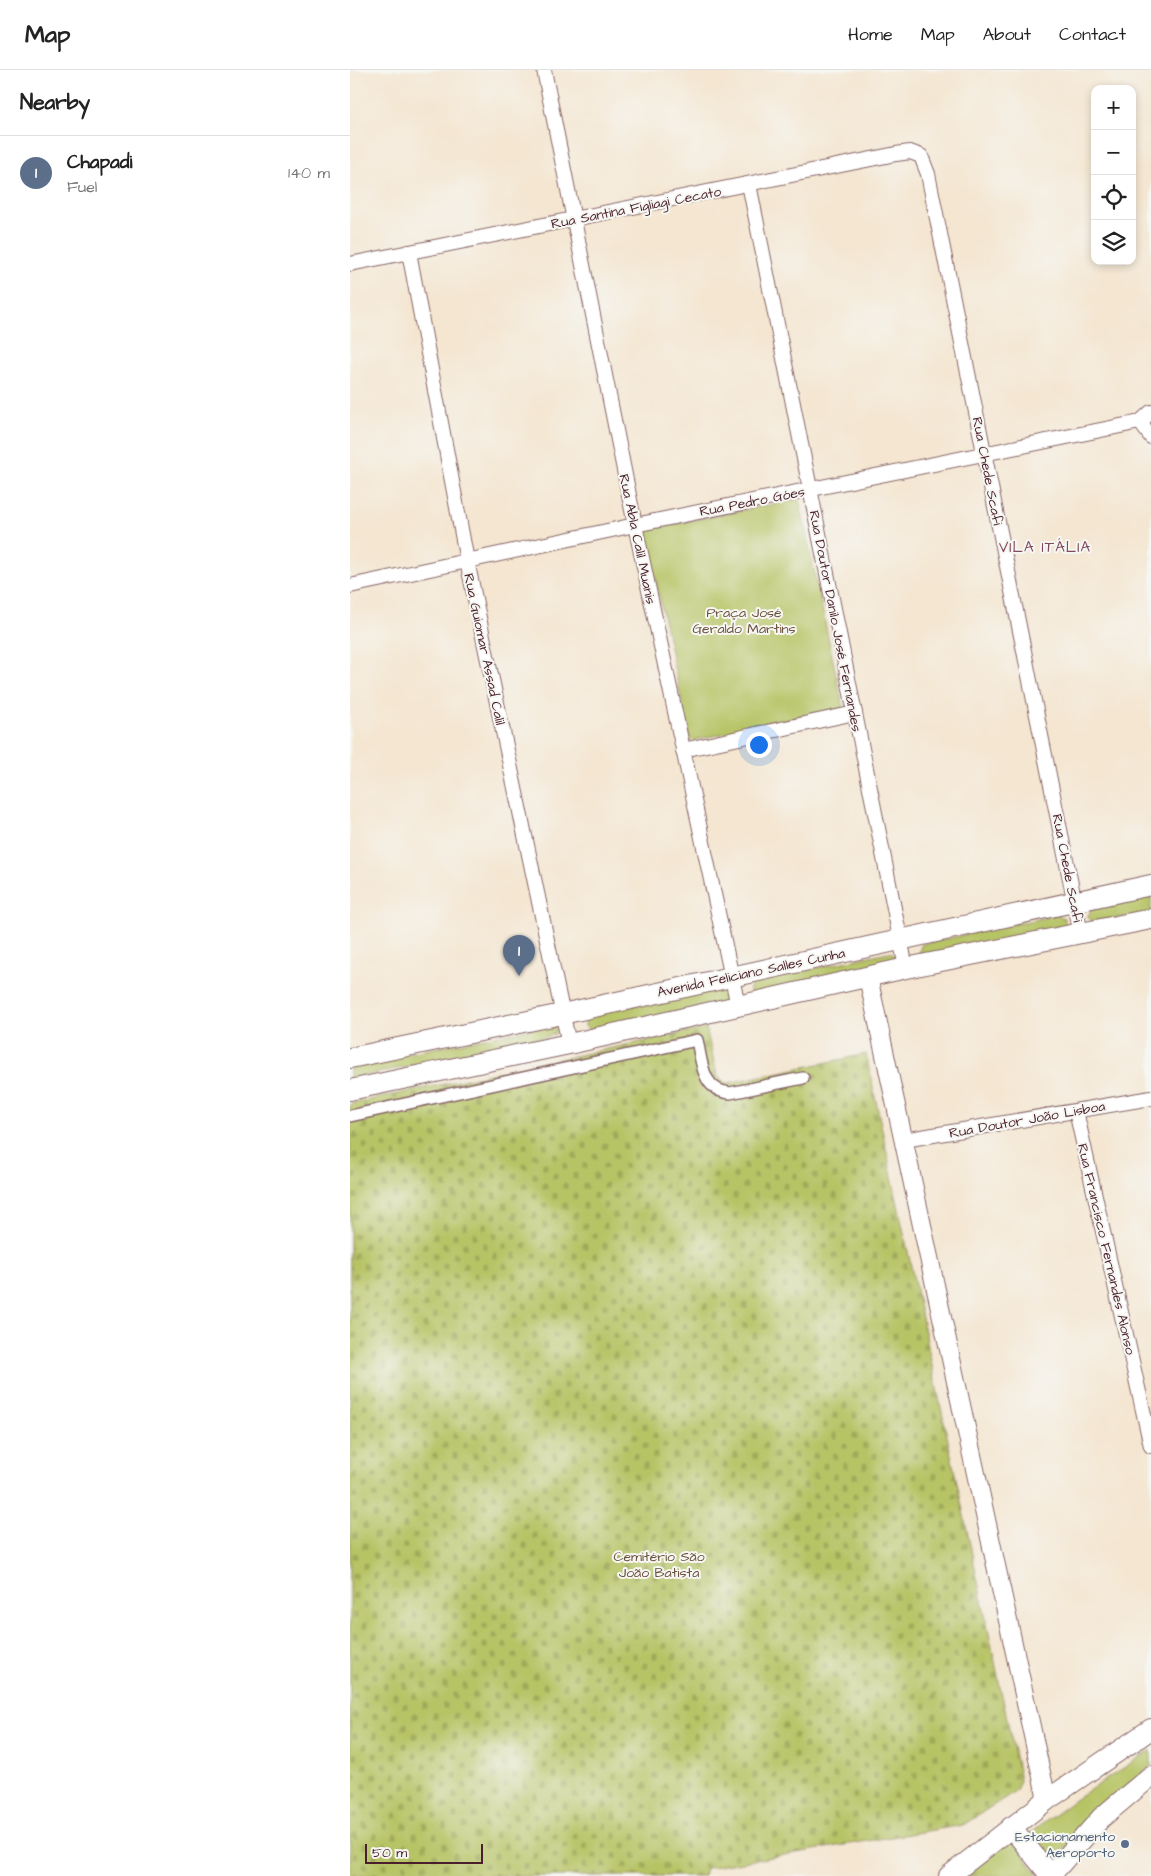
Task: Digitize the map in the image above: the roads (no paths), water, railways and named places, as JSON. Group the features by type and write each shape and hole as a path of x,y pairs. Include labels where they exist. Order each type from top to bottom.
{"main road":[{"name":"Avenida Feliciano Salles Cunha","path":"350,1058 562,1014 1151,885"},
{"path":"350,1090 569,1044 906,968 1151,919"},
{"path":"949,1876 1047,1800 1151,1729"},
{"path":"1011,1827 1050,1876 1101,1818 1151,1776"}],"street":[{"name":"Rua Abla Calil Muanis","path":"544,70 635,525 738,1006"},
{"name":"Rua Santina Figliagi Cecato","path":"350,264 896,154 910,152 921,156"},
{"name":"Rua Chede Scafi","path":"921,156 928,174 1081,934"},
{"name":"Rua Doutor Danilo José Fernandes","path":"749,184 906,968"},
{"name":"Rua Guiomar Assad Calil","path":"409,252 466,562 569,1044"},
{"path":"1151,412 1140,422 1151,437"},
{"name":"Rua Pedro Góes","path":"350,586 635,525 1140,422"},
{"path":"683,750 855,713"},
{"path":"868,977 1047,1800"},
{"path":"350,1116 697,1040 705,1076 709,1084 723,1093 803,1078"},
{"name":"Rua Doutor João Lisboa","path":"904,1140 1151,1098"},
{"name":"Rua Francisco Fernandes Alonso","path":"1076,1111 1151,1446"}],"place":[{"name":"Chapadi","path":"519,976"},
{"name":"Estacionamento Aeroporto","path":"1125,1844"}],"district":[{"name":"VILA ITÁLIA","path":"1045,547"}],"park label":[{"name":"Praça José Geraldo Martins","path":"744,620"},
{"name":"Cemitério São João Batista","path":"659,1564"}]}
